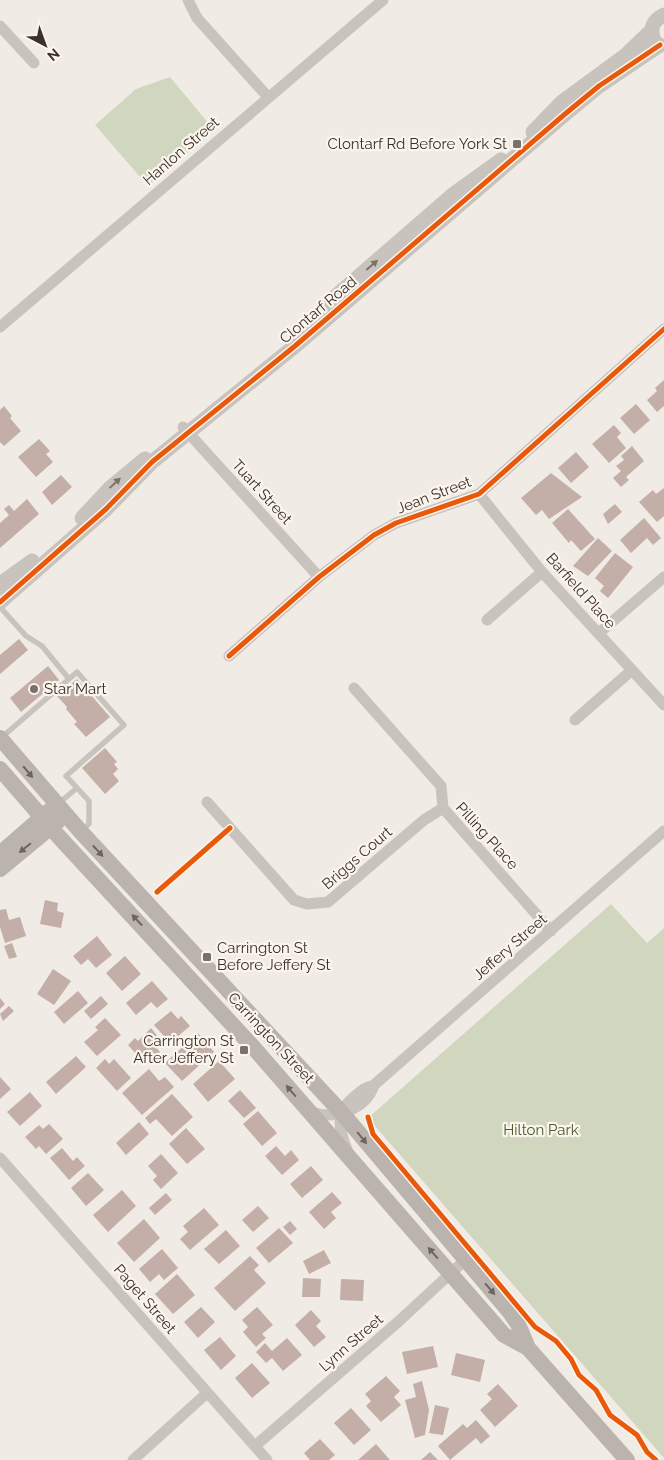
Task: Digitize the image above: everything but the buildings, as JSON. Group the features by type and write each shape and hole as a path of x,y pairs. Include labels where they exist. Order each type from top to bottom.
{"main road":[{"name":"Carrington Street","path":"0,738 80,832 342,1113 509,1311 518,1324 528,1348 627,1460"},
{"name":"Carrington Street","path":"0,769 46,823 176,962 307,1109 504,1335 528,1348"},
{"path":"0,869 61,810"},
{"path":"0,854 46,823"}],"street":[{"path":"188,0 198,18 268,97"},
{"name":"Hanlon Street","path":"0,327 383,0"},
{"name":"Clontarf Road","path":"0,602 185,430 296,336 328,303 469,182 517,148 562,102 626,56 652,32 654,23 664,15"},
{"path":"0,26 34,63"},
{"path":"652,32 654,40 662,46"},
{"name":"Clontarf Road","path":"0,584 66,533 110,488 290,351 599,86 662,46"},
{"name":"Jean Street","path":"229,656 319,578 385,528 479,494 664,329"},
{"name":"Tuart Street","path":"185,430 319,578"},
{"name":"Barfield Place","path":"479,494 542,572 664,705"},
{"path":"487,620 542,572"},
{"path":"599,633 664,576"},
{"path":"575,720 632,670"},
{"name":"Pilling Place","path":"354,688 442,786 443,808 551,931"},
{"name":"Briggs Court","path":"207,802 294,900 307,904 328,902 424,820 443,808"},
{"name":"Jeffery Street","path":"342,1113 350,1111 372,1093 374,1085 664,831"},
{"path":"307,1109 326,1116 342,1113 341,1132 350,1159"},
{"name":"Paget Street","path":"0,1158 267,1460"},
{"name":"Lynn Street","path":"255,1446 398,1322 465,1260"},
{"path":"133,1460 207,1393"}],"lane":[{"path":"0,607 26,636 42,646 69,679"},
{"path":"0,738 77,672 124,725 66,776 88,802 89,824 80,832"},
{"path":"61,810 77,788"}],"green space":[{"path":"170,77 214,130 148,186 95,125 136,89"},
{"name":"Hilton Park","path":"611,904 647,943 664,928 664,1458 368,1118"}],"cycle path":[{"path":"0,602 106,509 152,462 295,346 599,86 660,45"},
{"path":"229,656 319,577 374,535 396,523 479,494 664,329"},
{"path":"157,892 230,828"},
{"path":"368,1117 373,1134 535,1327 556,1341 571,1359 579,1375 596,1390 610,1415 637,1435 647,1452 656,1460"}],"place":[{"name":"Clontarf Rd Before York St","path":"517,144"},
{"name":"Star Mart","path":"34,689"},
{"name":"Carrington St Before Jeffery St","path":"207,957"},
{"name":"Carrington St After Jeffery St","path":"244,1050"}]}
